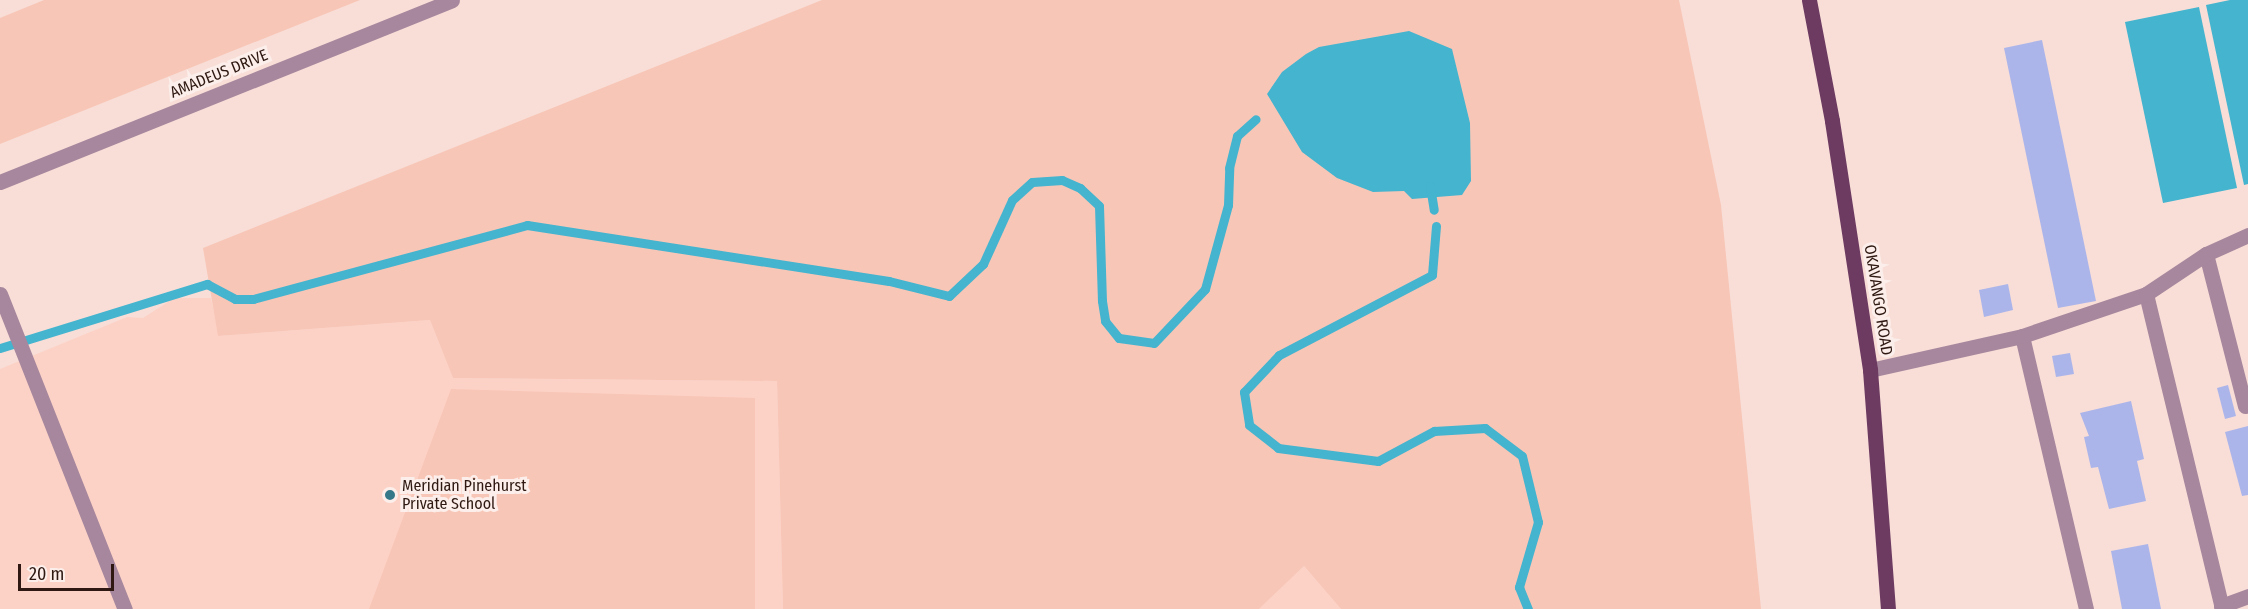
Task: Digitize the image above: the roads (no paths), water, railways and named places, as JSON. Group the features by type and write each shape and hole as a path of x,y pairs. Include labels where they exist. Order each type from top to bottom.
{"main road":[{"name":"OKAVANGO ROAD","path":"1809,0 1832,121 1870,370 1888,609"}],"street":[{"name":"AMADEUS DRIVE","path":"0,182 452,0"},
{"path":"1870,370 2022,336 2146,294 2206,254 2248,235"},
{"path":"2206,254 2245,406"},
{"path":"0,294 124,609"},
{"path":"2146,294 2221,607 2248,596"},
{"path":"2022,336 2086,609"}],"water":[{"path":"2230,0 2248,0 2248,184 2244,185 2206,5"},
{"path":"2199,7 2237,188 2163,203 2125,22"},
{"path":"1409,31 1452,49 1470,123 1471,181 1462,195 1412,199 1404,191 1373,192 1337,178 1302,152 1267,94 1282,72 1319,47"}],"waterway":[{"path":"0,348 207,284 235,299 253,299 527,225 889,281 949,296 983,264 1012,200 1032,182 1062,180 1080,188 1099,206 1102,301 1105,321 1119,338 1154,343 1205,289 1228,205 1229,168 1237,136 1256,119"},
{"path":"1430,186 1434,210"},
{"path":"1436,226 1432,275 1279,355 1244,392 1249,425 1278,448 1378,461 1434,431 1485,428 1522,456 1538,522 1519,587 1528,609"}],"place":[{"name":"Meridian Pinehurst Private School","path":"390,495"}]}
